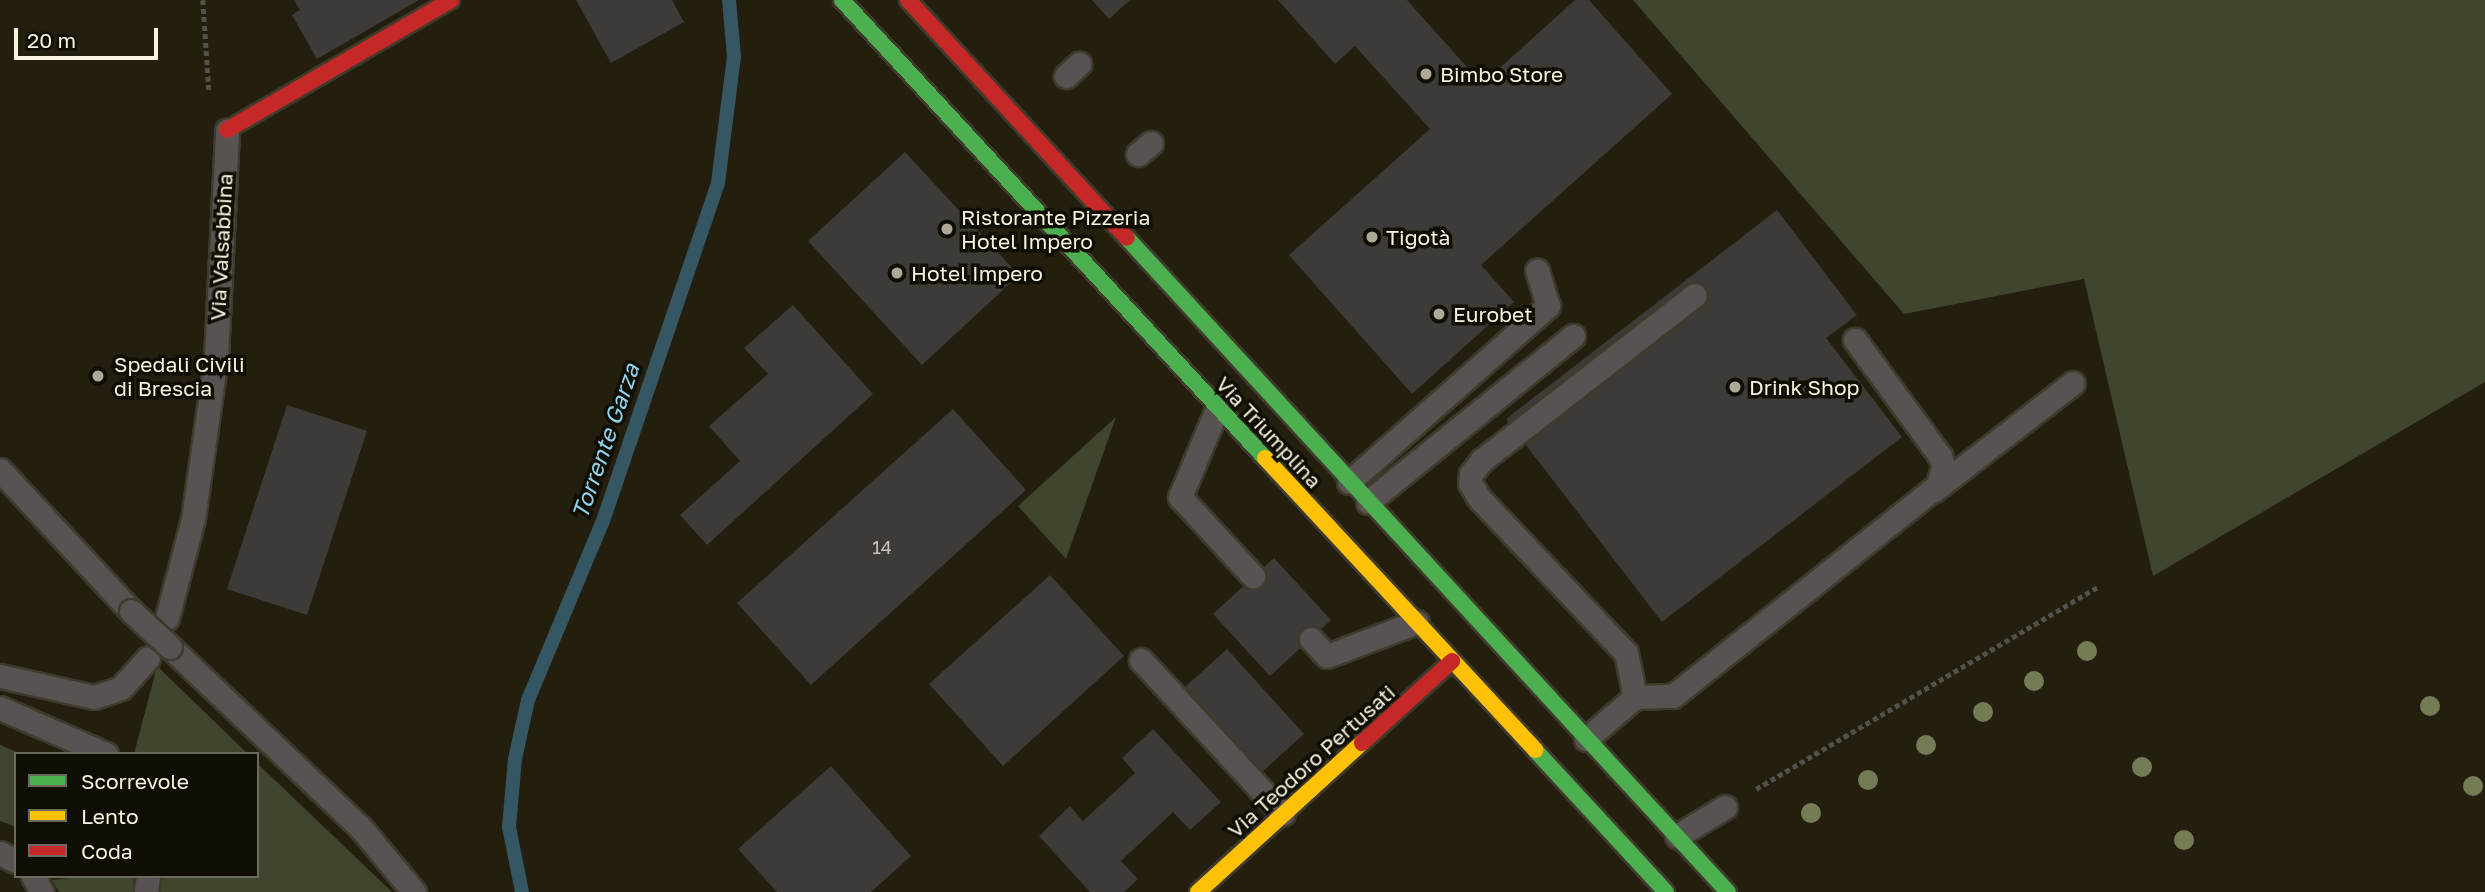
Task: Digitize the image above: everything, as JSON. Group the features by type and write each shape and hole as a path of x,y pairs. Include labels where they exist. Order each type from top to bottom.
{"main road":[{"name":"Via Valsabbina","path":"227,130 451,0"},
{"name":"Via Triumplina","path":"842,0 1665,892"},
{"name":"Via Triumplina","path":"908,0 1728,892"},
{"name":"Via Teodoro Pertusati","path":"1198,892 1452,661"}],"lane":[{"name":"Via Valsabbina","path":"167,618 193,519 216,358 227,130"},
{"path":"1349,482 1548,306 1537,271"},
{"path":"1635,697 1626,653 1479,498 1470,483 1471,474 1482,460 1695,295"},
{"path":"1368,502 1573,336"},
{"path":"1855,340 1940,456 1942,476 1932,492"},
{"path":"1586,739 1635,697 1673,696 2073,383"},
{"path":"1218,408 1180,498 1253,576"},
{"path":"0,470 131,611 360,827 414,892"},
{"path":"1311,639 1327,656 1417,622"},
{"path":"1141,660 1283,814"},
{"path":"0,676 93,697 121,688 144,664"},
{"path":"0,708 101,752"},
{"path":"1676,836 1725,807"}],"path":[{"path":"204,0 209,94"},
{"path":"1725,807 2099,586"}],"green space":[{"path":"1633,0 2485,0 2485,382 2153,576 2084,279 1904,314"},
{"path":"1116,417 1066,559 1018,506"},
{"path":"157,666 246,752 135,752"},
{"path":"0,745 17,752 14,752 14,826 0,821"},
{"path":"259,765 392,892 159,892 161,878 259,878"},
{"path":"134,878 133,892 59,892 52,880"}],"building":[{"path":"294,0 419,0 317,59 292,15 300,10"},
{"path":"576,0 672,0 684,22 611,63"},
{"path":"1092,0 1130,0 1109,19"},
{"path":"1278,0 1407,0 1482,84 1575,0 1589,0 1672,94 1481,265 1514,302 1412,394 1289,255 1430,129 1355,46 1335,64"},
{"name":"Hotel Impero","path":"905,152 1019,275 922,365 808,241"},
{"name":"Drink Shop","path":"1777,210 1857,315 1826,338 1902,437 1662,622 1506,419"},
{"path":"793,305 873,394 707,545 680,515 740,461 709,426 768,374 744,348"},
{"path":"287,405 367,431 307,615 227,589"},
{"path":"953,409 1026,490 811,685 737,603"},
{"path":"1274,558 1331,620 1270,676 1213,614"},
{"path":"1050,575 1124,656 1003,766 929,684"},
{"path":"1227,649 1304,734 1262,772 1185,687"},
{"path":"1153,729 1221,802 1190,830 1173,812 1121,861 1138,879 1124,892 1090,892 1039,836 1070,806 1083,821 1135,773 1122,758"},
{"path":"831,766 911,856 871,892 777,892 738,849"}],"waterway":[{"name":"Torrente Garza","path":"522,892 509,827 515,759 528,700 603,521 718,183 734,57 729,0"}],"traffic: fast":[{"path":"842,0 1265,458"},
{"path":"1127,238 1728,892"},
{"path":"1535,750 1666,892"}],"traffic: slow":[{"path":"1265,458 1535,750"},
{"path":"1198,892 1362,743"}],"traffic: jam":[{"path":"227,130 451,0"},
{"path":"908,0 1127,238"},
{"path":"1362,743 1452,661"}],"place":[{"name":"Bimbo Store","path":"1426,74"},
{"name":"Ristorante Pizzeria Hotel Impero","path":"947,229"},
{"name":"Tigotà","path":"1372,237"},
{"name":"Hotel Impero","path":"897,273"},
{"name":"Eurobet","path":"1439,314"},
{"name":"Spedali Civili di Brescia","path":"98,376"},
{"name":"Drink Shop","path":"1735,387"}]}
